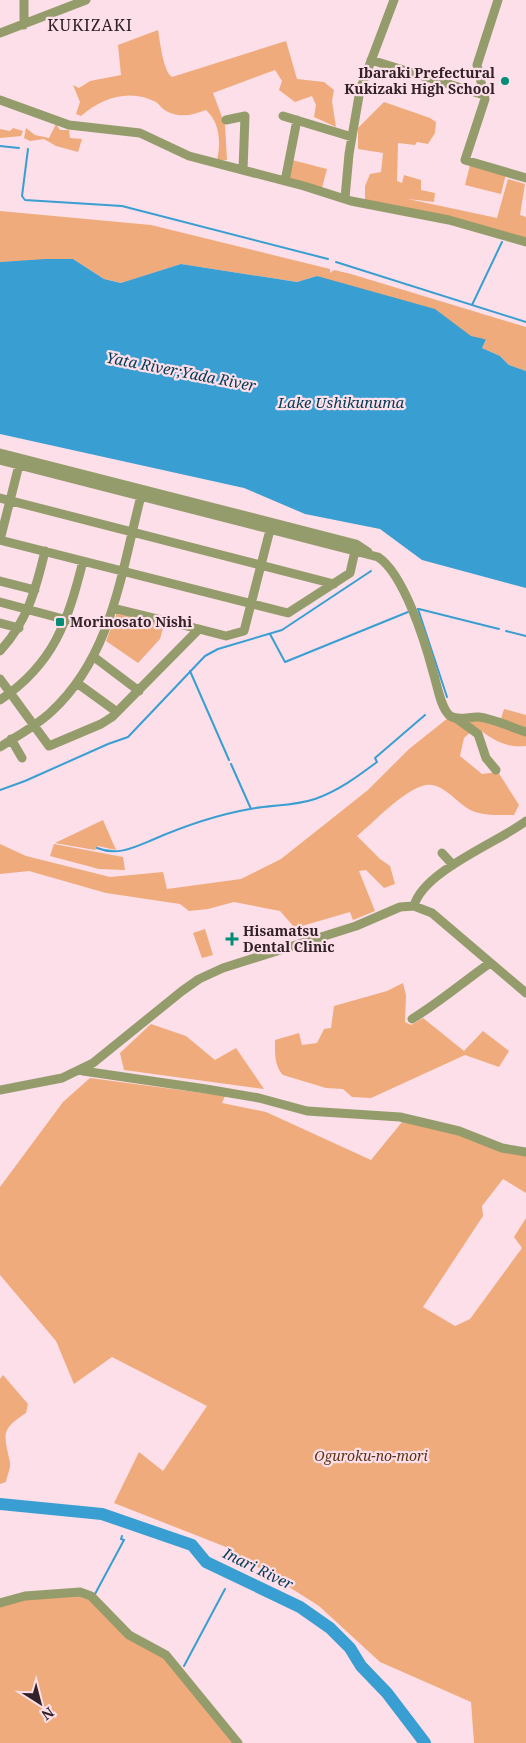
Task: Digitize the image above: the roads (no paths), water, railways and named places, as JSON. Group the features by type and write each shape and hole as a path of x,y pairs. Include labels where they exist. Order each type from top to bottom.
{"street":[{"path":"24,0 24,25"},
{"path":"0,33 86,0"},
{"path":"345,198 360,90 394,0"},
{"path":"498,0 476,65 484,95 478,122 465,160 526,178"},
{"path":"371,60 484,95"},
{"path":"0,100 69,125 140,133 189,156 345,198 449,220 526,242"},
{"path":"226,120 245,116 243,170"},
{"path":"283,116 352,137"},
{"path":"285,181 296,120"},
{"path":"0,453 356,544 386,563 396,576 426,644 449,715 478,734 486,758 496,770"},
{"path":"0,460 371,555"},
{"path":"19,465 0,540 288,613 350,573 356,551"},
{"path":"0,746 34,725 56,706 77,683 94,657 107,628 113,608 141,496"},
{"path":"0,498 334,584"},
{"path":"113,608 226,636 244,631 270,530"},
{"path":"0,651 19,628 28,610 45,551"},
{"path":"0,700 11,693 41,664 58,640 67,620 83,560"},
{"path":"0,581 35,590"},
{"path":"0,602 67,620"},
{"path":"0,623 19,628"},
{"path":"0,679 49,746 101,724 117,712 199,629"},
{"path":"94,657 139,691"},
{"path":"77,683 117,712"},
{"path":"455,718 479,717 526,732"},
{"path":"11,740 22,758"},
{"path":"414,906 417,896 453,865 526,821"},
{"path":"442,853 453,865"},
{"path":"0,1090 47,1082 87,1066 105,1055 169,1000 208,974 356,926 400,907 414,906 432,913 526,993"},
{"path":"412,1019 446,998 452,990 490,963"},
{"path":"83,1072 259,1098 308,1111 400,1117 459,1131 502,1148 526,1152"},
{"path":"0,1603 25,1596 80,1592 91,1596 129,1635 169,1658 238,1743"}],"water":[{"name":"Lake Ushikunuma","path":"73,259 104,279 121,283 181,264 297,282 317,276 435,309 471,336 486,340 482,348 500,356 509,365 526,371 526,588 422,560 380,529 305,514 244,488 0,434 0,262"}],"waterway":[{"path":"0,146 19,148"},
{"path":"28,149 22,196 25,200 122,206 328,259"},
{"path":"472,305 502,242"},
{"path":"336,262 526,322"},
{"path":"0,790 128,737 205,656 218,649 282,630 371,571"},
{"path":"418,609 447,697"},
{"path":"419,609 499,629"},
{"path":"270,634 285,662 408,612"},
{"path":"506,631 526,636"},
{"path":"190,671 229,760"},
{"path":"97,848 111,851 125,850 188,826 237,811 299,803 323,796 347,783 377,762 375,758 425,715"},
{"path":"231,764 251,809"},
{"name":"Inari River","path":"0,1504 102,1514 192,1545 206,1562 300,1607 330,1628 350,1648 361,1666 387,1693 425,1743"},
{"path":"95,1594 124,1540 121,1539 122,1536"},
{"path":"184,1666 225,1589"}],"place":[{"name":"Ibaraki Prefectural Kukizaki High School","path":"505,81"},
{"name":"Morinosato Nishi","path":"60,622"},
{"name":"Hisamatsu Dental Clinic","path":"232,939"}],"district":[{"name":"KUKIZAKI","path":"90,25"}],"water label":[{"name":"Yata River;Yada River","path":"181,372"}],"park label":[{"name":"Oguroku-no-mori","path":"371,1456"}]}
